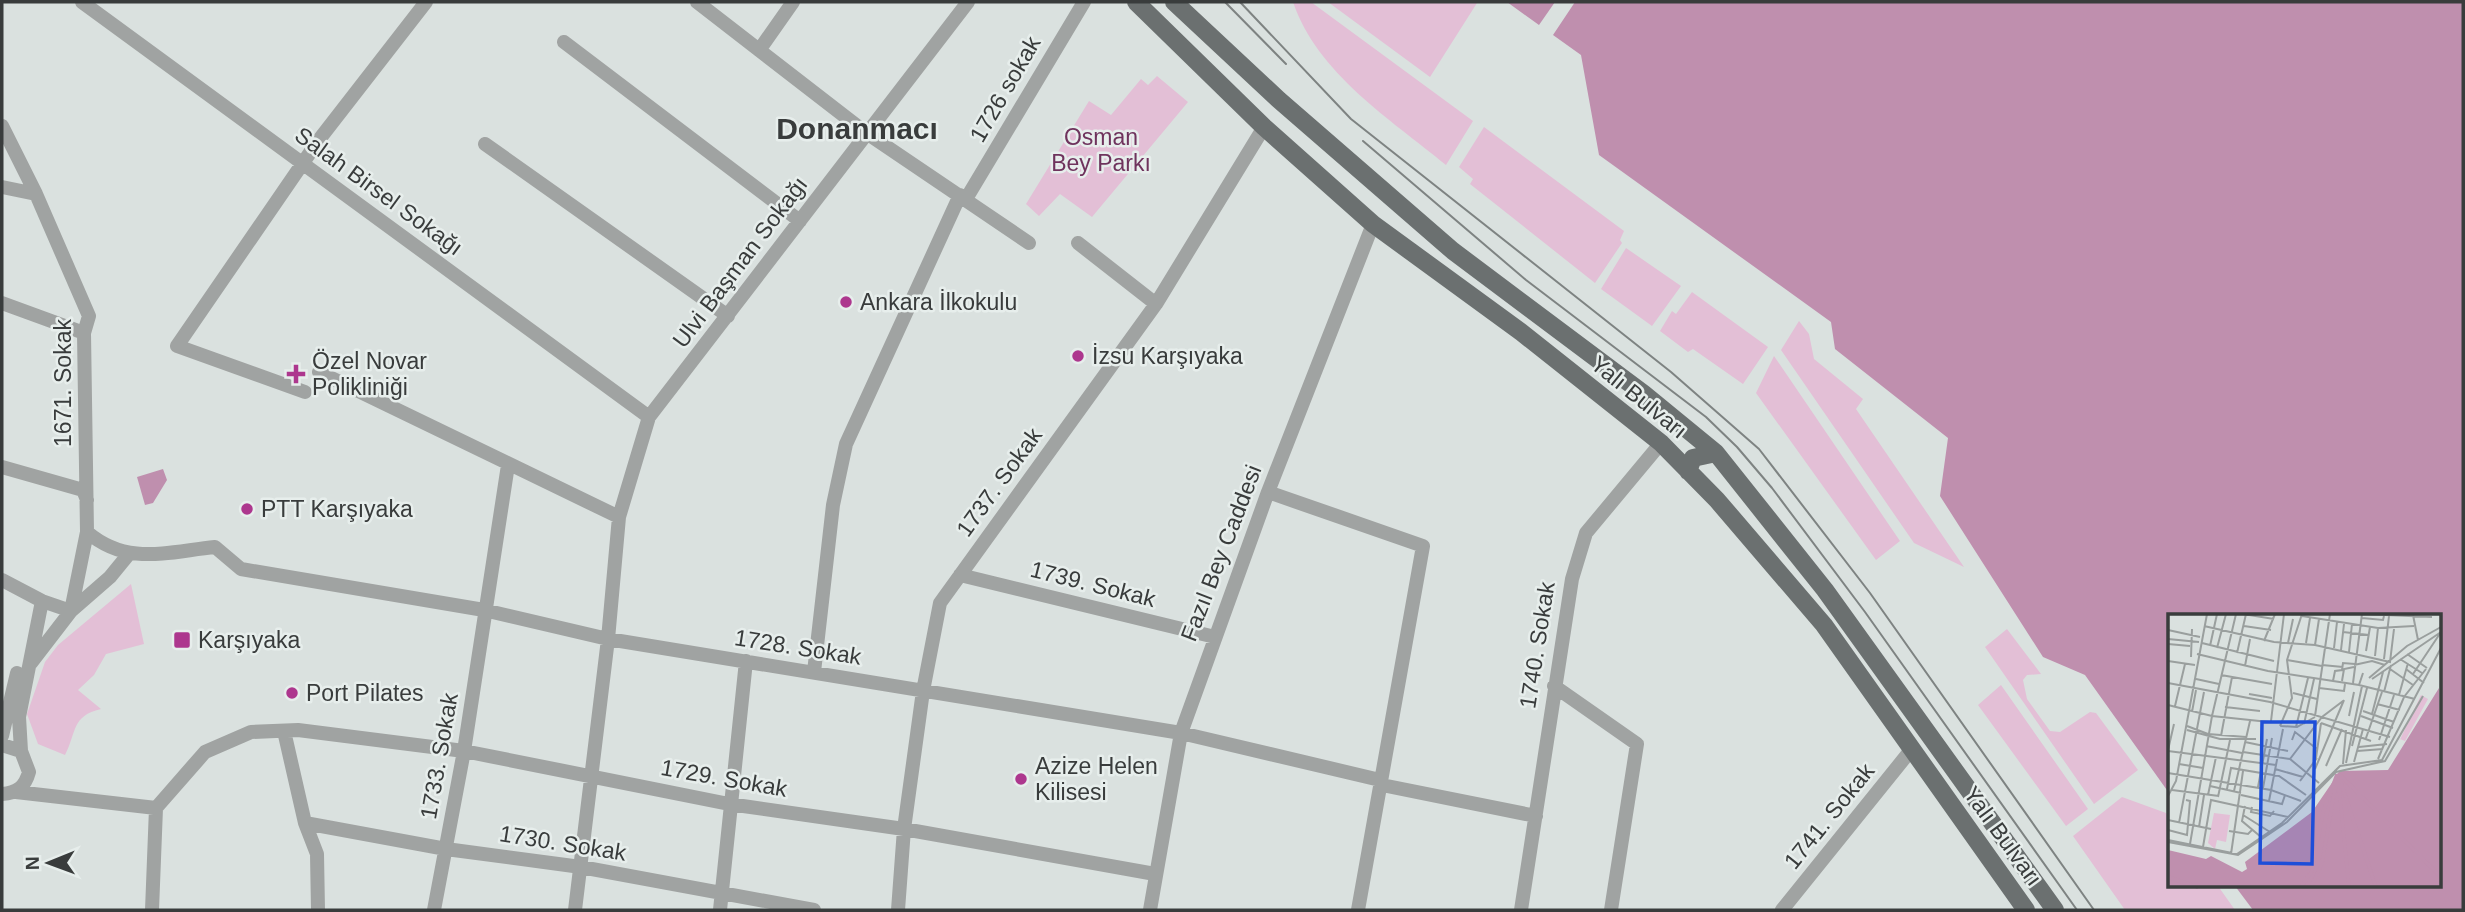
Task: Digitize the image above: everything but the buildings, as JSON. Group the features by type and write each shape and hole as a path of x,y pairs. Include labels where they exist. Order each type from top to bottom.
{"main road":[{"name":"Yalı Bulvarı","path":"1136,2 1264,127 1373,224 1521,332 1661,443 1747,534 1824,625 2018,907"},
{"name":"Yalı Bulvarı","path":"1174,2 1279,100 1453,251 1644,394 1716,453 1825,590 2055,910"},
{"path":"1625,417 1634,411 1644,394"},
{"name":"1740. Sokak","path":"1661,443 1678,421"},
{"path":"1688,471 1693,458 1701,454 1716,453"}],"street":[{"name":"Salah Birsel Sokağı","path":"82,2 649,417"},
{"path":"305,393 177,345 304,164 426,2"},
{"path":"698,2 865,132 1029,243"},
{"path":"760,49 793,2"},
{"name":"Ulvi Başman Sokağı","path":"649,417 865,132 968,2"},
{"name":"1726 sokak","path":"814,672 833,505 846,444 963,197 1084,2"},
{"path":"564,41 800,221"},
{"name":"1671. Sokak","path":"2,126 36,194 89,316 84,333 87,532 71,611"},
{"name":"1737. Sokak","path":"898,910 904,829 923,691 940,603 1156,304 1264,127"},
{"path":"485,144 728,316"},
{"path":"2,187 36,194"},
{"name":"Fazıl Bey Caddesi","path":"1150,910 1181,733 1268,492 1373,224"},
{"path":"1078,243 1156,304"},
{"path":"2,303 84,333"},
{"path":"319,372 618,517"},
{"path":"575,910 608,639 618,517 649,417"},
{"name":"1740. Sokak","path":"1521,910 1572,579 1586,533 1661,443"},
{"name":"1733. Sokak","path":"434,910 464,751 508,465"},
{"path":"2,467 83,490 87,500"},
{"path":"1268,492 1423,546 1358,910"},
{"path":"28,667 71,611 110,577 128,555 103,545 87,532"},
{"name":"1728. Sokak","path":"128,555 215,548 242,569 484,610 608,639 1181,733 1381,782 1536,816"},
{"name":"1739. Sokak","path":"960,575 1215,638"},
{"path":"2,580 38,599 71,611"},
{"path":"7,795 23,786 29,772 21,751 19,717 38,599"},
{"path":"2,736 38,599"},
{"path":"720,910 746,661"},
{"path":"1554,686 1637,744 1611,910"},
{"name":"1729. Sokak","path":"156,808 205,752 251,732 298,730 464,751 729,804 904,829 1155,874"},
{"path":"284,731 305,823 317,854 318,910"},
{"path":"2,745 21,751"},
{"name":"1741. Sokak","path":"1782,910 1911,750"},
{"path":"7,795 156,808 152,910"},
{"name":"1730. Sokak","path":"305,823 446,849 581,867 814,910"}],"green space":[{"path":"1293,2 1311,2 1473,121 1446,165 1379,112 1337,73 1304,28"},
{"path":"1328,2 1475,2 1477,3 1430,77"},
{"name":"Osman Bey Parkı","path":"1157,76 1188,102 1092,217 1060,194 1039,216 1026,204 1089,101 1111,115 1141,79 1148,85"},
{"path":"1484,127 1624,231 1620,240 1622,243 1595,283 1470,184 1473,179 1459,167"},
{"path":"1626,248 1681,286 1652,326 1601,289"},
{"path":"1692,292 1768,347 1743,384 1693,349 1688,352 1660,331 1672,311 1676,314"},
{"path":"1799,321 1809,334 1814,359 1863,399 1856,409 1964,567 1914,543 1781,350"},
{"path":"1774,356 1900,541 1876,560 1756,393"},
{"path":"131,584 144,644 106,654 94,675 78,690 101,709 84,716 76,726 65,755 38,744 27,714 45,662 58,645"},
{"path":"2007,629 2041,674 2027,675 2023,680 2027,699 2050,731 2060,732 2090,712 2096,713 2138,770 2094,804 1985,647"},
{"path":"2001,685 2088,809 2066,826 1978,705"},
{"path":"2122,797 2166,813 2168,888 2219,888 2235,910 2125,910 2073,836"}],"shaded area":[{"path":"1507,2 1555,2 1539,25"},
{"path":"1575,2 2463,2 2463,910 2253,910 2236,888 2440,888 2440,614 2168,614 2168,792 2085,675 2043,657 1940,496 1948,438 1835,349 1831,322 1599,155 1581,55 1553,35"},
{"path":"163,469 167,480 153,503 145,505 137,477"}],"tram line":[{"path":"1225,2 1286,64"},
{"path":"1240,2 1351,119 1671,372 1759,449 1870,593 2094,910"},
{"path":"1363,141 1526,280 1706,417 1737,447 1772,488 1865,612 2077,910"}],"place":[{"name":"Ankara İlkokulu","path":"846,302"},
{"name":"İzsu Karşıyaka","path":"1078,356"},
{"name":"Özel Novar Polikliniği","path":"296,374"},
{"name":"PTT Karşıyaka","path":"247,509"},
{"name":"Karşıyaka","path":"182,640"},
{"name":"Port Pilates","path":"292,693"},
{"name":"Azize Helen Kilisesi","path":"1021,779"}],"district":[{"name":"Donanmacı","path":"857,128"}]}
